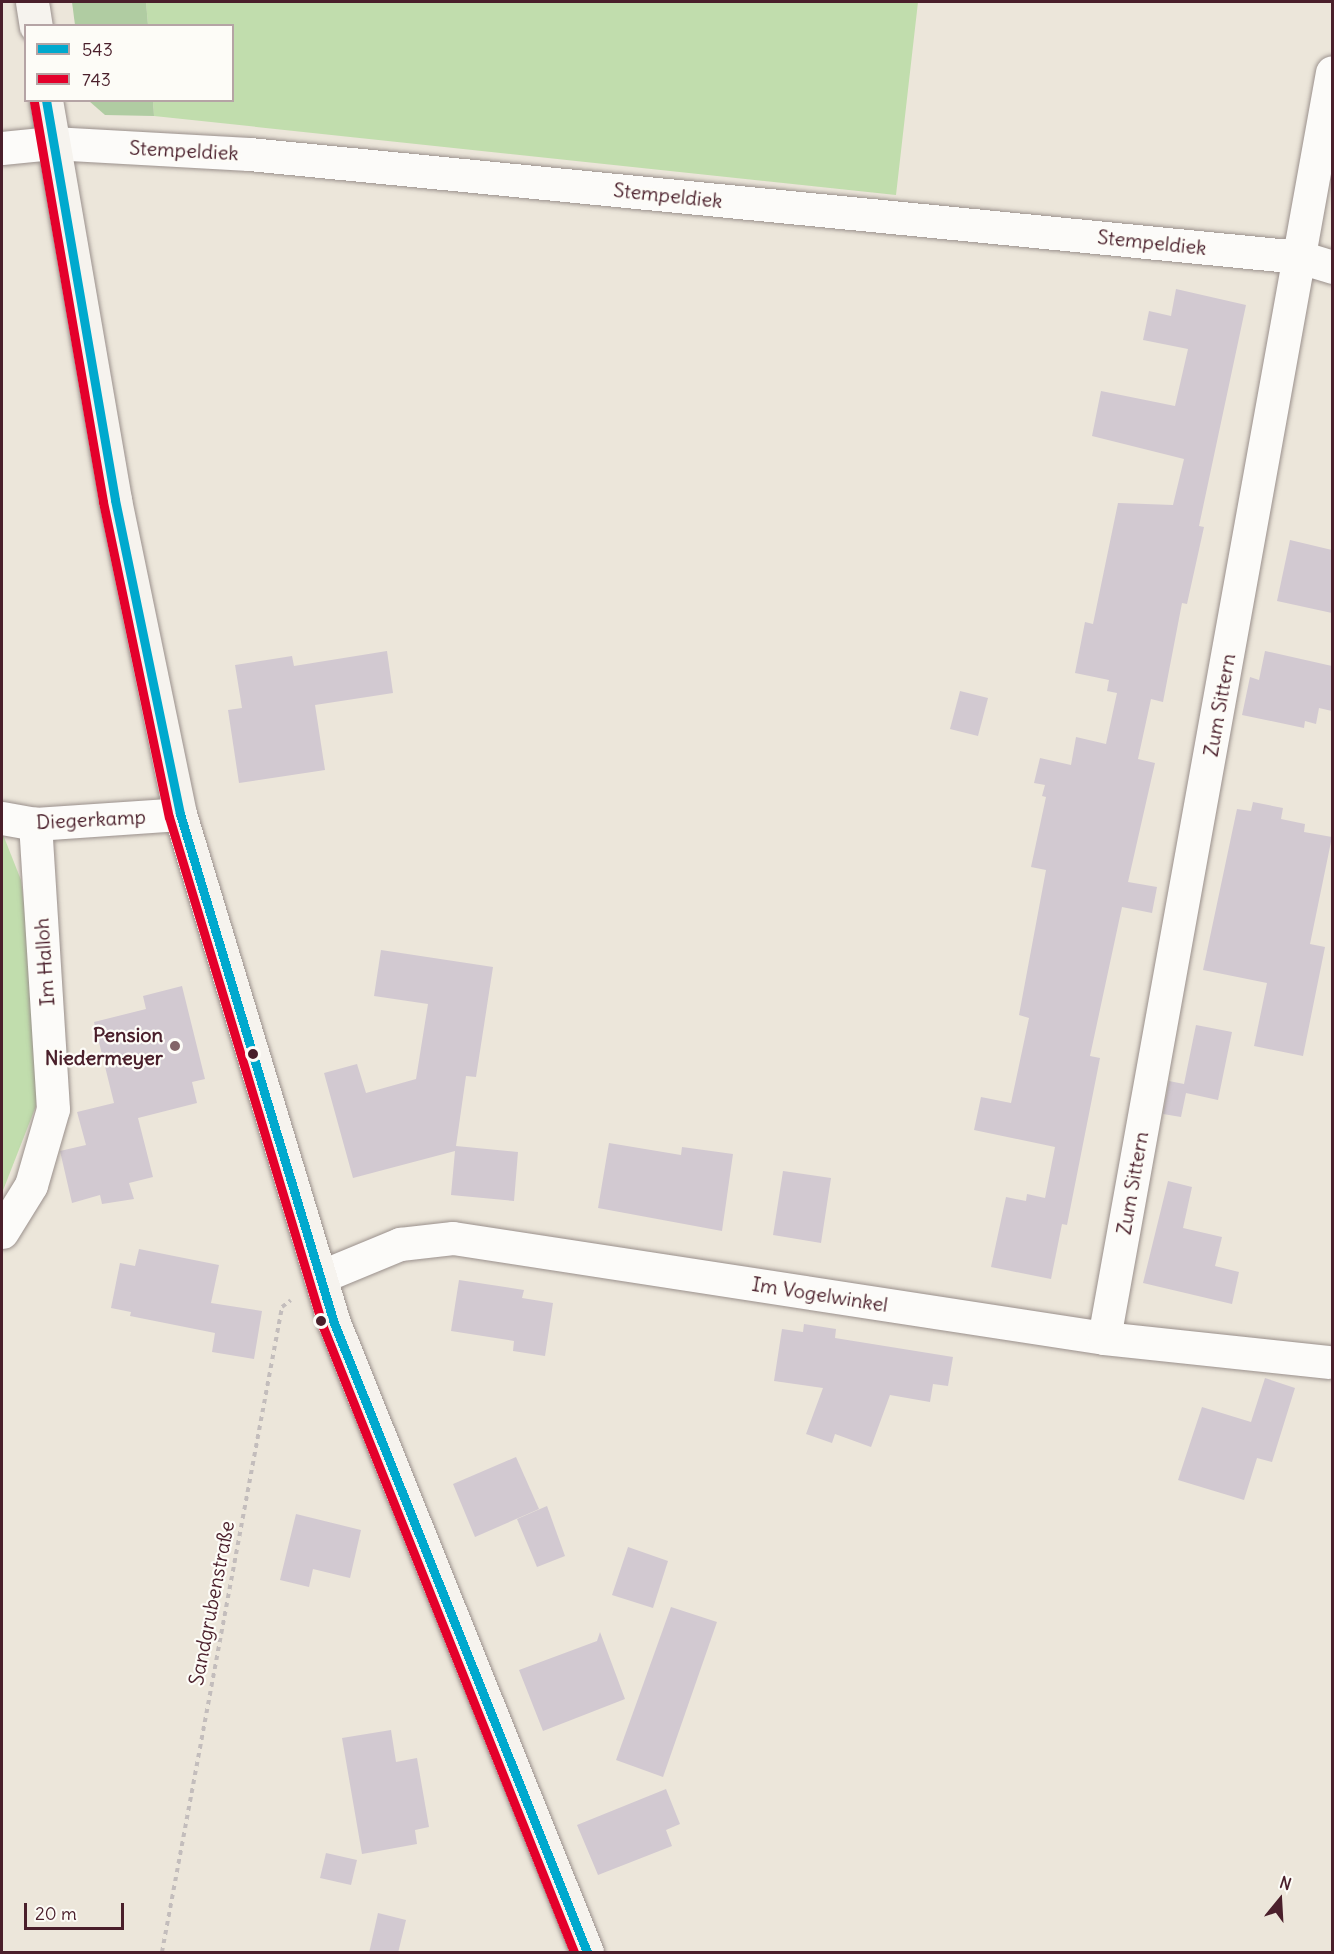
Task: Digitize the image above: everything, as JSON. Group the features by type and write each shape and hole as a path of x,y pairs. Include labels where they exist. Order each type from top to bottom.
{"main road":[{"path":"32,2 36,24"},
{"path":"46,102 115,501 180,814 338,1334 587,1953"}],"street":[{"name":"Zum Sittern","path":"1104,1338 1332,72"},
{"name":"Stempeldiek","path":"2,148 52,143 249,154 1300,257 1332,267"},
{"name":"Diegerkamp","path":"2,818 35,824 180,814"},
{"name":"Im Halloh","path":"2,1232 31,1185 53,1109 35,824"},
{"name":"Im Vogelwinkel","path":"320,1277 400,1244 453,1238 1104,1338 1328,1362"}],"path":[{"name":"Sandgrubenstraße","path":"162,1953 282,1307 320,1277"}],"green space":[{"path":"72,2 146,2 148,24 75,24"},
{"path":"146,2 918,2 896,195 154,116 153,102 234,102 234,24 148,24"},
{"path":"90,102 153,102 154,116 105,115"},
{"path":"2,832 21,880 42,1044 36,1106 2,1193"}],"building":[{"path":"1176,289 1246,305 1199,526 1204,527 1187,604 1182,603 1163,702 1151,699 1138,759 1155,763 1128,882 1157,887 1152,913 1122,907 1090,1056 1100,1058 1067,1225 1062,1224 1051,1279 991,1267 1006,1197 1026,1201 1027,1194 1045,1198 1055,1147 974,1130 981,1097 1011,1103 1029,1018 1019,1015 1046,870 1031,867 1046,797 1042,796 1045,785 1034,783 1040,758 1071,765 1076,737 1106,744 1117,693 1107,691 1109,680 1075,673 1085,622 1093,624 1118,503 1173,505 1184,459 1092,436 1101,391 1175,406 1188,349 1143,340 1149,311 1171,316"},
{"path":"1290,540 1332,550 1332,613 1277,601"},
{"path":"387,651 393,693 315,705 325,770 239,783 228,710 242,708 235,665 292,656 294,666"},
{"path":"1265,651 1332,666 1332,711 1319,708 1316,724 1305,721 1304,728 1242,715 1250,677 1259,680"},
{"path":"960,691 988,698 978,736 950,729"},
{"path":"1253,802 1283,808 1281,819 1305,824 1304,832 1332,837 1310,944 1325,947 1303,1056 1254,1046 1267,983 1203,970 1237,809 1251,811"},
{"path":"381,950 493,967 476,1077 466,1076 456,1146 518,1152 514,1201 451,1195 455,1151 353,1178 324,1073 357,1064 366,1093 416,1079 428,1004 374,996"},
{"path":"182,986 205,1079 192,1082 197,1103 138,1118 153,1177 129,1183 134,1199 102,1204 100,1195 72,1203 60,1151 86,1145 77,1112 114,1103 94,1022 146,1009 143,996"},
{"path":"1196,1025 1232,1032 1218,1100 1186,1093 1181,1117 1163,1114 1169,1081 1184,1084"},
{"path":"609,1143 681,1155 682,1147 733,1154 722,1231 598,1208"},
{"path":"783,1171 831,1178 821,1243 773,1235"},
{"path":"1168,1181 1192,1187 1183,1228 1222,1237 1215,1266 1239,1272 1232,1304 1143,1283"},
{"path":"139,1249 219,1265 211,1303 262,1311 254,1359 212,1352 215,1333 130,1316 131,1312 111,1308 120,1263 135,1266"},
{"path":"459,1280 524,1290 522,1298 553,1303 545,1356 513,1351 514,1341 451,1331"},
{"path":"804,1324 836,1329 835,1338 953,1357 948,1386 933,1384 930,1402 890,1395 871,1447 835,1434 832,1443 806,1434 823,1388 774,1381 782,1329 803,1332"},
{"path":"1265,1378 1295,1388 1272,1462 1257,1458 1244,1500 1178,1480 1202,1407 1251,1422"},
{"path":"516,1457 539,1509 475,1537 453,1484"},
{"path":"547,1506 565,1556 537,1567 517,1519"},
{"path":"296,1514 361,1530 350,1578 313,1569 309,1587 280,1580"},
{"path":"628,1547 668,1561 653,1608 612,1595"},
{"path":"671,1607 717,1622 663,1777 616,1760"},
{"path":"600,1632 625,1699 543,1731 519,1670 597,1641"},
{"path":"391,1730 396,1762 417,1758 429,1827 415,1830 417,1844 362,1854 342,1738"},
{"path":"666,1789 680,1824 666,1830 672,1846 598,1875 577,1825"},
{"path":"326,1853 357,1860 351,1885 320,1878"},
{"path":"378,1913 406,1920 398,1953 369,1953"}],"transit line":[{"name":"743","path":"34,102 103,502 169,817 323,1327 574,1952"},
{"name":"543","path":"46,102 115,500 180,814 334,1323 587,1952"}],"place":[{"name":"Pension Niedermeyer","path":"175,1046"}]}
